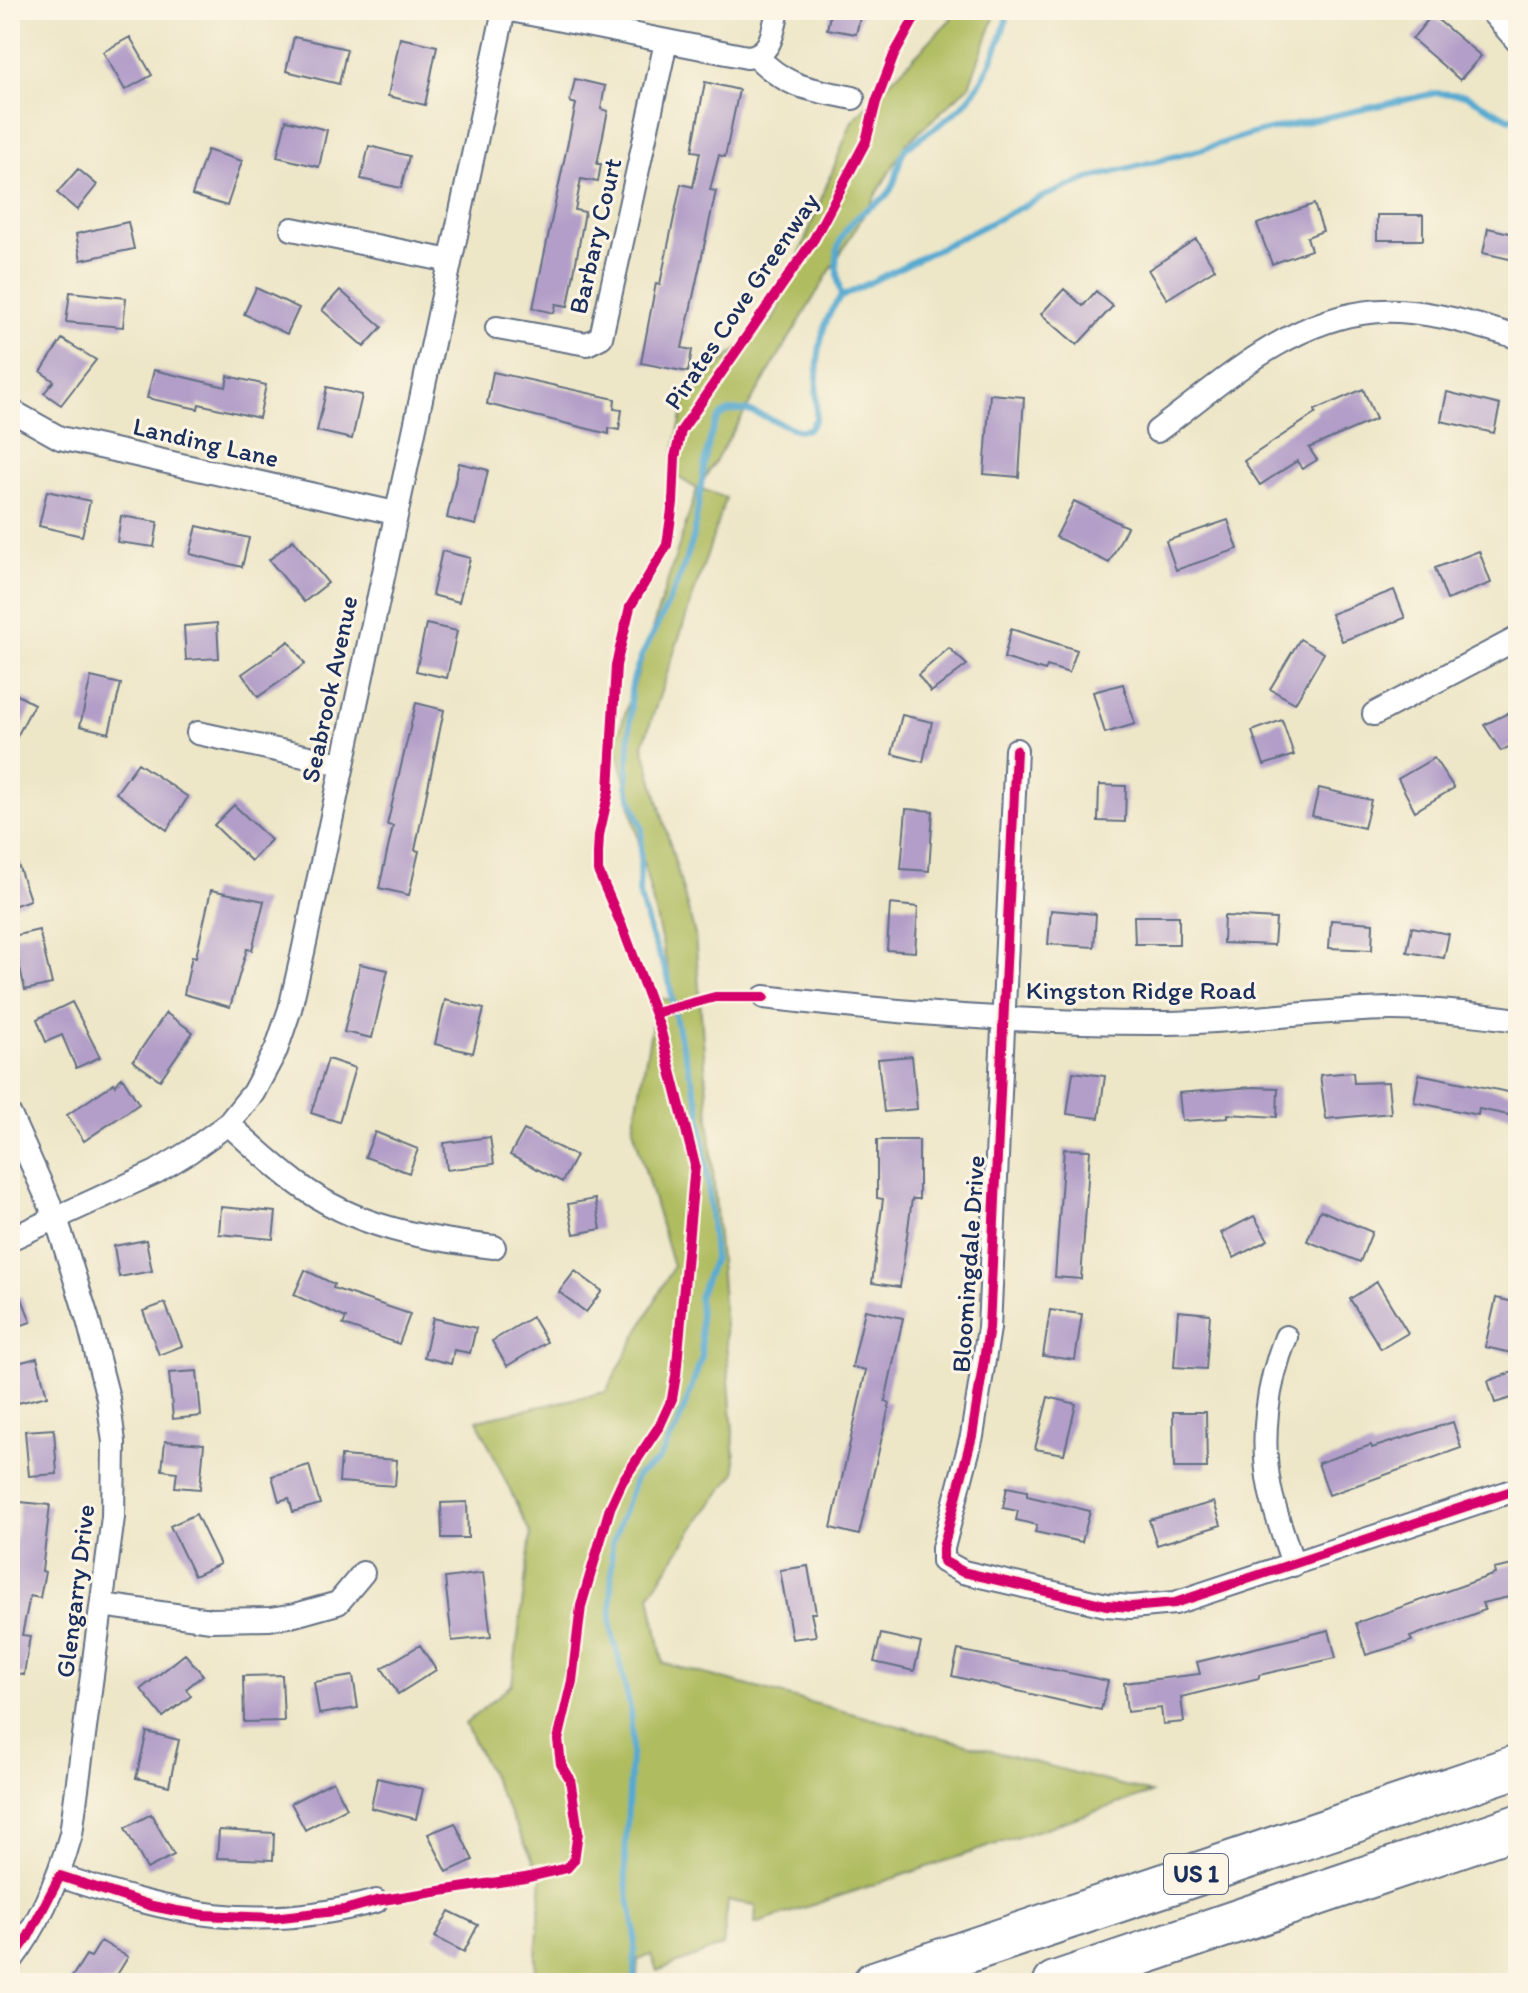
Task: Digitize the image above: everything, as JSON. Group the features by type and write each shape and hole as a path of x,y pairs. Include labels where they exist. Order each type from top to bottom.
{"highway":[{"name":"US 1","path":"874,1983 1518,1766"},
{"name":"US 1","path":"1055,1983 1518,1826"}],"street":[{"name":"Seabrook Avenue","path":"10,1239 156,1172 228,1124 253,1093 282,1034 305,941 504,10"},
{"path":"511,10 747,57 756,56 770,43 778,10"},
{"path":"1490,10 1518,42"},
{"name":"Barbary Court","path":"497,328 587,344 601,337 666,42"},
{"path":"756,56 771,72 792,84 853,98"},
{"path":"292,229 450,261"},
{"path":"1157,431 1261,353 1312,327 1361,313 1396,311 1427,314 1518,337"},
{"name":"Landing Lane","path":"10,410 60,438 395,513"},
{"path":"1374,714 1518,638"},
{"path":"198,733 341,764"},
{"name":"Bloomingdale Drive","path":"1016,750 989,1328 981,1388 943,1548 943,1561 963,1572 1106,1605 1131,1607 1175,1603 1518,1489"},
{"name":"Kingston Ridge Road","path":"764,997 877,1010 1167,1023 1393,1009 1432,1010 1518,1020"},
{"name":"Glengarry Drive","path":"10,1115 56,1218 108,1398 114,1442 113,1517 78,1796 60,1876 28,1937 10,1962"},
{"path":"228,1124 299,1185 341,1210 402,1233 494,1247"},
{"path":"1286,1337 1274,1365 1266,1453 1270,1489 1293,1565"},
{"path":"102,1605 211,1620 270,1619 307,1613 338,1603 363,1573"},
{"path":"60,1876 152,1906 204,1915 272,1918 344,1910 376,1901"}],"green space":[{"path":"953,10 997,10 969,86 907,143 699,488 726,498 643,745 695,935 736,1472 699,1520 650,1595 663,1663 1151,1793 755,1924 756,1905 728,1901 723,1946 657,1971 651,1955 638,1959 637,1978 621,1983 534,1983 542,1878 465,1724 512,1684 531,1535 477,1420 606,1392 673,1267 633,1128 657,998 675,1000 616,742 697,489 670,472 687,392 774,319 852,121 951,19"}],"building":[{"path":"831,10 862,10 856,34 827,29"},
{"path":"1432,15 1481,56 1460,80 1412,39"},
{"path":"130,37 152,75 125,90 103,52"},
{"path":"294,37 347,49 339,84 286,71"},
{"path":"400,38 437,46 425,105 388,96"},
{"path":"575,79 605,86 601,109 608,111 597,164 601,164 598,182 581,179 575,210 585,212 568,306 556,304 554,313 533,308 576,104 570,102"},
{"path":"705,82 739,90 725,157 719,155 710,190 716,191 682,348 692,350 688,372 641,363 656,283 660,284 681,184 693,187 700,152 692,151"},
{"path":"286,120 327,130 319,167 277,157"},
{"path":"369,146 409,156 401,188 361,179"},
{"path":"207,150 242,161 227,206 192,195"},
{"path":"78,169 97,185 77,210 57,193"},
{"path":"1314,204 1323,231 1307,237 1311,250 1272,264 1257,224"},
{"path":"1377,215 1423,215 1423,240 1377,240"},
{"path":"128,222 134,249 81,260 76,234"},
{"path":"1488,228 1518,235 1518,261 1483,253"},
{"path":"1196,239 1215,269 1167,299 1148,270"},
{"path":"256,288 299,308 287,334 244,314"},
{"path":"1064,289 1083,306 1096,291 1113,306 1077,345 1041,314"},
{"path":"340,290 382,327 364,347 322,310"},
{"path":"70,292 126,298 123,327 66,322"},
{"path":"62,339 96,360 61,405 44,393 54,381 41,372"},
{"path":"154,370 226,387 228,376 266,385 259,418 199,404 198,409 147,398"},
{"path":"493,372 615,399 614,409 622,410 619,430 609,428 609,434 487,404"},
{"path":"327,387 362,395 352,439 317,431"},
{"path":"1363,389 1376,419 1309,448 1317,460 1302,469 1297,461 1260,485 1244,461 1316,413 1315,410"},
{"path":"1447,392 1500,405 1494,433 1441,421"},
{"path":"990,394 1024,397 1019,477 984,474"},
{"path":"459,463 488,470 476,525 447,518"},
{"path":"47,491 90,501 82,536 39,526"},
{"path":"1074,501 1127,527 1109,563 1056,537"},
{"path":"121,516 158,522 154,547 117,542"},
{"path":"1228,520 1238,549 1176,570 1166,541"},
{"path":"197,526 249,538 242,567 190,554"},
{"path":"293,540 328,583 304,602 269,560"},
{"path":"442,551 470,558 459,602 432,595"},
{"path":"1479,551 1491,583 1447,600 1435,568"},
{"path":"1394,590 1405,618 1342,641 1331,614"},
{"path":"217,623 219,658 186,660 184,626"},
{"path":"426,624 457,631 447,678 416,671"},
{"path":"1011,629 1077,650 1069,673 1047,666 1045,671 1004,658"},
{"path":"1300,639 1324,653 1295,703 1270,689"},
{"path":"289,641 305,664 258,697 242,674"},
{"path":"949,648 967,665 931,692 918,675"},
{"path":"91,677 121,684 109,733 80,726"},
{"path":"1123,684 1135,724 1105,733 1093,692"},
{"path":"10,691 34,704 10,750"},
{"path":"416,703 444,710 415,850 419,851 409,895 379,888 393,826 387,825"},
{"path":"1518,708 1518,742 1501,751 1484,725"},
{"path":"902,715 932,722 923,762 892,754"},
{"path":"1282,720 1294,755 1264,765 1252,731"},
{"path":"1434,758 1454,788 1415,811 1398,779"},
{"path":"138,763 188,797 167,830 116,793"},
{"path":"1099,785 1126,786 1125,822 1098,821"},
{"path":"1319,788 1371,800 1364,828 1312,816"},
{"path":"234,805 271,840 251,861 214,825"},
{"path":"906,809 933,811 929,871 901,869"},
{"path":"10,850 13,850 30,900 10,907"},
{"path":"211,890 264,901 252,950 247,949 230,1007 184,994"},
{"path":"890,904 918,907 915,952 887,950"},
{"path":"1051,910 1096,914 1094,947 1048,944"},
{"path":"1134,916 1179,916 1179,944 1135,944"},
{"path":"1224,916 1276,919 1274,945 1223,943"},
{"path":"1331,920 1373,923 1372,950 1329,948"},
{"path":"1412,927 1449,934 1444,958 1407,952"},
{"path":"39,930 52,984 25,990 13,936"},
{"path":"360,964 388,970 372,1038 344,1032"},
{"path":"445,1000 484,1009 473,1053 435,1044"},
{"path":"72,1002 100,1057 76,1068 62,1035 46,1042 37,1019"},
{"path":"166,1013 193,1032 160,1080 133,1061"},
{"path":"912,1056 917,1109 884,1112 878,1059"},
{"path":"328,1059 355,1068 339,1122 311,1113"},
{"path":"1073,1072 1105,1076 1099,1118 1067,1114"},
{"path":"1353,1072 1354,1083 1388,1082 1391,1113 1326,1119 1320,1075"},
{"path":"1419,1074 1518,1094 1518,1117 1479,1109 1478,1115 1414,1102"},
{"path":"122,1077 139,1104 84,1141 67,1115 114,1083 115,1086"},
{"path":"1278,1088 1277,1117 1228,1114 1228,1118 1182,1121 1179,1093"},
{"path":"524,1130 576,1156 562,1182 510,1155"},
{"path":"375,1132 418,1149 409,1173 365,1157"},
{"path":"490,1137 494,1164 447,1170 444,1143"},
{"path":"877,1140 919,1140 919,1199 912,1199 900,1287 872,1283 883,1199 877,1198"},
{"path":"1064,1149 1090,1150 1081,1279 1055,1277"},
{"path":"595,1199 601,1229 574,1234 568,1204"},
{"path":"221,1207 276,1212 273,1239 219,1234"},
{"path":"1320,1210 1372,1232 1360,1262 1307,1241"},
{"path":"1254,1216 1268,1240 1234,1258 1221,1233"},
{"path":"146,1240 152,1271 119,1277 114,1246"},
{"path":"305,1270 334,1284 333,1288 410,1314 399,1344 343,1325 346,1318 294,1295"},
{"path":"575,1271 602,1291 586,1312 559,1292"},
{"path":"1377,1282 1408,1333 1381,1349 1350,1299"},
{"path":"21,1296 31,1322 10,1329 10,1300"},
{"path":"1496,1298 1518,1303 1516,1354 1485,1347"},
{"path":"165,1303 182,1346 159,1355 143,1311"},
{"path":"865,1310 903,1318 885,1401 890,1403 859,1535 831,1528 866,1370 852,1367"},
{"path":"1050,1310 1082,1314 1075,1360 1043,1356"},
{"path":"1178,1311 1210,1314 1206,1369 1174,1367"},
{"path":"532,1317 547,1342 507,1366 492,1341"},
{"path":"433,1318 476,1328 470,1353 454,1350 451,1364 424,1357"},
{"path":"37,1358 47,1396 18,1403 10,1365"},
{"path":"1518,1370 1518,1396 1495,1403 1488,1381"},
{"path":"197,1371 201,1416 173,1419 169,1373"},
{"path":"1048,1397 1076,1404 1064,1454 1035,1449"},
{"path":"1173,1412 1206,1412 1207,1468 1174,1468"},
{"path":"1453,1422 1461,1448 1329,1495 1318,1463"},
{"path":"54,1429 57,1474 29,1476 25,1431"},
{"path":"165,1441 204,1444 200,1489 175,1487 177,1472 162,1470"},
{"path":"341,1456 397,1460 395,1486 339,1482"},
{"path":"309,1465 320,1504 293,1512 289,1498 279,1501 272,1476"},
{"path":"1007,1487 1027,1491 1027,1496 1090,1511 1082,1542 1035,1532 1037,1525 1016,1520 1018,1511 1003,1508"},
{"path":"20,1502 50,1505 40,1598 30,1596 22,1635 30,1636 24,1675 10,1673 10,1565"},
{"path":"467,1502 468,1538 442,1538 441,1503"},
{"path":"1214,1502 1221,1525 1157,1545 1149,1520"},
{"path":"196,1514 220,1564 194,1576 170,1526"},
{"path":"1518,1564 1518,1595 1482,1603 1485,1610 1410,1637 1412,1641 1366,1655 1356,1623 1495,1574 1494,1569"},
{"path":"808,1566 816,1613 811,1613 816,1636 792,1639 780,1570"},
{"path":"483,1573 491,1637 452,1641 445,1578"},
{"path":"1329,1630 1336,1658 1181,1697 1184,1722 1163,1724 1161,1708 1127,1712 1124,1683 1200,1674 1197,1662"},
{"path":"881,1634 921,1643 914,1671 874,1662"},
{"path":"420,1645 436,1670 398,1694 382,1668"},
{"path":"958,1650 1108,1681 1101,1710 952,1676"},
{"path":"185,1654 203,1675 186,1689 191,1696 163,1717 141,1689"},
{"path":"282,1675 284,1721 244,1722 243,1676"},
{"path":"353,1676 358,1708 319,1714 314,1682"},
{"path":"147,1732 179,1740 169,1786 136,1778"},
{"path":"377,1778 423,1789 416,1819 371,1808"},
{"path":"333,1781 347,1808 305,1830 291,1803"},
{"path":"151,1814 174,1855 147,1869 125,1828"},
{"path":"455,1823 473,1860 447,1872 428,1834"},
{"path":"219,1830 274,1833 273,1860 217,1858"},
{"path":"449,1911 478,1925 464,1952 435,1937"},
{"path":"101,1941 128,1957 112,1983 68,1983 86,1955 91,1957"}],"waterway":[{"path":"841,297 836,261 845,232 862,213 891,190 905,149 952,115 974,92 992,59 1009,10"},
{"path":"634,1983 635,1929 626,1883 625,1858 632,1741 630,1707 611,1627 612,1544 637,1475 657,1462 677,1427 689,1395 702,1356 699,1297 714,1258 699,1104 678,1031 668,976 651,936 639,893 642,828 627,786 631,692 638,665 673,592 692,542 707,453 716,422 723,414 734,410 758,414 793,428 810,428 816,418 821,338 832,309 841,297 1042,197 1091,178 1251,134 1436,93 1465,95 1510,119 1518,114"}],"cycle path":[{"name":"Pirates Cove Greenway","path":"10,1962 28,1937 60,1876 177,1911 272,1918 344,1910 376,1901 525,1878 567,1868 574,1860 578,1832 570,1779 561,1764 558,1740 572,1681 581,1606 610,1508 622,1482 660,1425 672,1399 695,1165 660,1028 598,871 599,835 609,791 616,665 630,607 667,545 675,457 681,431 814,239 866,141 876,102 894,55 913,21 923,10"},
{"path":"1016,750 989,1328 972,1436 943,1548 943,1561 963,1572 1106,1605 1131,1607 1175,1603 1518,1489"},
{"path":"655,1013 715,997 764,997"}]}
